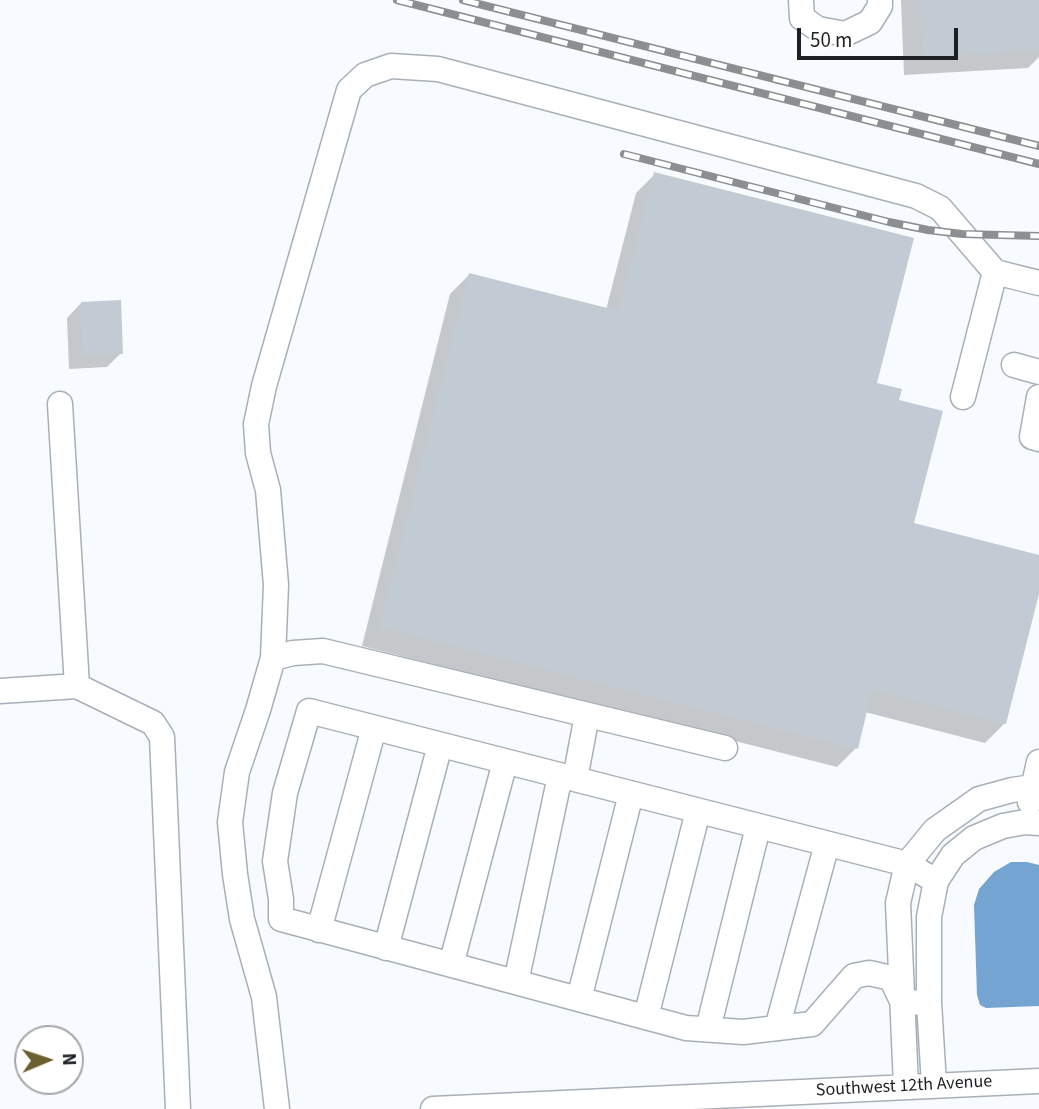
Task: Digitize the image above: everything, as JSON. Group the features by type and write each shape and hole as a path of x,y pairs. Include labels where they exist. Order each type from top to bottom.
{"street":[{"path":"801,0 802,18 818,29 845,34 870,22 880,6 880,0"},
{"path":"277,1109 264,997 242,919 230,822 237,772 273,658 276,585 268,490 258,453 256,424 264,386 349,90 365,75 391,66 438,69 916,196 940,208 995,272 1039,283"},
{"path":"963,397 995,272"},
{"path":"1014,366 1039,372"},
{"path":"1039,397 1032,437 1039,439"},
{"path":"60,404 77,686"},
{"path":"273,658 293,653 323,651 724,748"},
{"path":"0,691 77,686 153,723 162,737 178,1109"},
{"path":"903,1003 891,978 869,973 854,976 812,1024 743,1032 686,1028 281,919 275,860 285,793 309,711 907,864 936,881"},
{"path":"516,982 568,778 587,715"},
{"path":"319,930 374,728"},
{"path":"386,947 440,745"},
{"path":"452,965 505,762"},
{"path":"934,1085 929,1002 929,917 936,881 953,855 974,838 1003,826 1032,823 1039,762"},
{"path":"906,1086 898,903 907,864 935,830 979,799 1012,790 1036,788"},
{"path":"579,999 631,794"},
{"path":"646,1017 698,811"},
{"path":"708,1029 758,827"},
{"path":"777,1028 827,844"},
{"path":"903,1003 929,1002"},
{"name":"Southwest 12th Avenue","path":"433,1109 1039,1081"}],"water":[{"path":"1011,862 1039,865 1039,1006 986,1008 980,1005 977,995 974,905 979,889 994,872"}],"building":[{"path":"920,0 1039,0 1039,50 923,57"},
{"path":"654,172 914,238 877,383 902,389 899,400 943,411 914,523 1039,555 1039,594 1006,724 872,690 858,749 380,627 469,273 619,311"},
{"path":"121,300 123,354 83,355 81,302"}],"railway":[{"path":"397,0 1039,164"},
{"path":"463,0 1039,146"},
{"path":"624,154 928,230 962,234 1039,236"}]}
